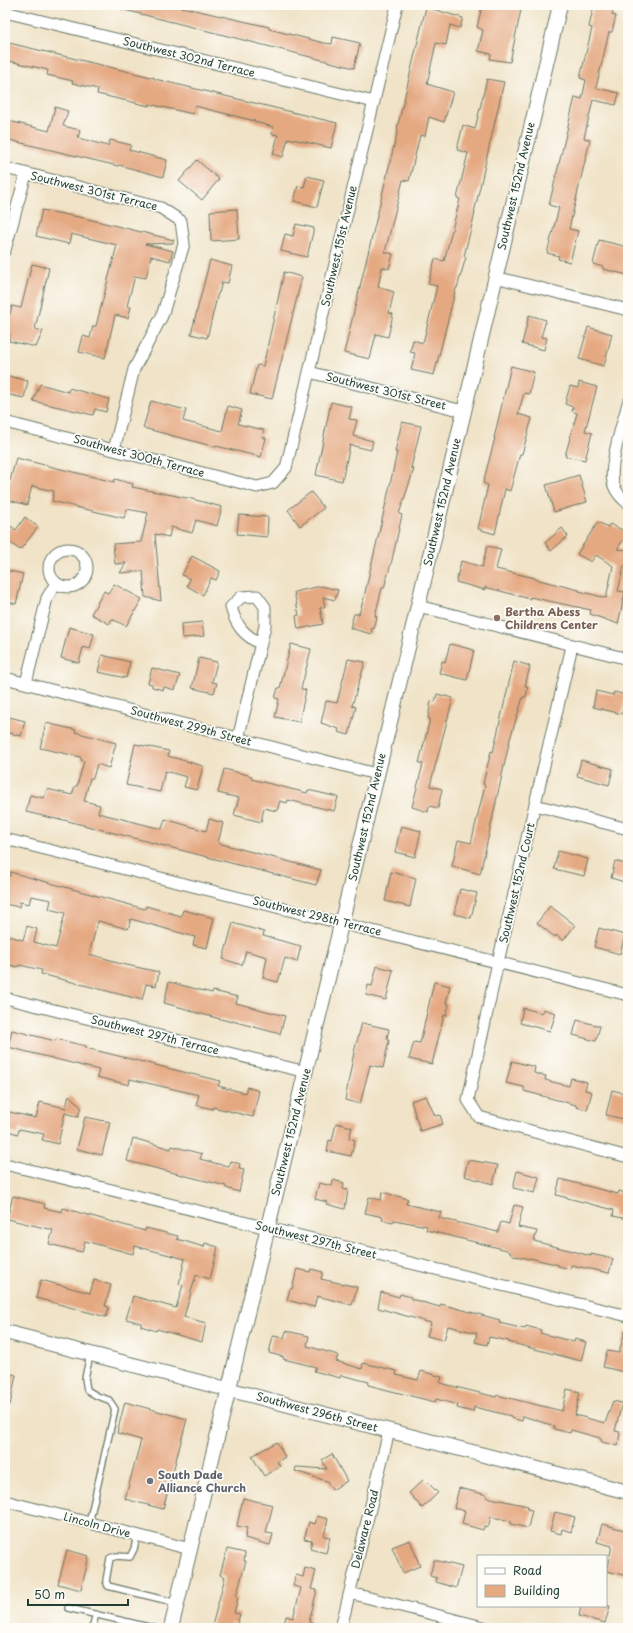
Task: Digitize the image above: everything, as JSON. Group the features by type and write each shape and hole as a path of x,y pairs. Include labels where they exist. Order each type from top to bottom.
{"street":[{"name":"Southwest 151st Avenue","path":"273,484 286,468 397,5"},
{"name":"Southwest 152nd Avenue","path":"171,1628 228,1388 306,1072 376,774 418,606 560,5"},
{"name":"Southwest 302nd Terrace","path":"5,12 374,102"},
{"name":"Southwest 301st Terrace","path":"5,168 161,208 181,221 184,244 162,316 134,369 114,450"},
{"path":"5,250 26,174"},
{"path":"495,277 628,310"},
{"name":"Southwest 301st Street","path":"309,372 463,411"},
{"path":"628,403 612,468 612,478 617,493 628,503"},
{"name":"Southwest 300th Terrace","path":"5,422 257,487 273,484"},
{"path":"26,683 47,598 56,583"},
{"path":"418,606 628,659"},
{"path":"238,738 261,644"},
{"name":"Southwest 152nd Court","path":"572,646 498,962 468,1100 479,1117 628,1157"},
{"name":"Southwest 299th Street","path":"5,678 376,774"},
{"path":"535,805 628,829"},
{"name":"Southwest 298th Terrace","path":"5,839 342,922 628,995"},
{"name":"Southwest 297th Terrace","path":"5,998 306,1072"},
{"name":"Southwest 297th Street","path":"5,1164 628,1316"},
{"name":"Southwest 296th Street","path":"5,1332 228,1388 628,1492"},
{"name":"Delaware Road","path":"342,1628 389,1431"},
{"name":"Lincoln Drive","path":"5,1501 190,1549"},
{"path":"350,1593 487,1628"}],"lane":[{"path":"89,1523 115,1409 108,1400 87,1390 85,1378 90,1353"},
{"path":"137,1536 134,1549 130,1557 117,1556 110,1558 106,1581 108,1586 177,1603"},
{"path":"68,1608 153,1628"},
{"path":"92,1628 96,1614"}],"building":[{"path":"121,5 173,5 269,27 269,29 324,43 332,44 333,37 360,43 354,68 121,9"},
{"path":"494,5 522,5 510,62 490,59 491,54 478,51 483,30 477,27 482,6 493,9"},
{"path":"594,5 614,5 612,15 616,16 612,32 609,32 596,88 619,93 616,105 593,100 584,138 590,140 569,229 578,231 570,262 558,259 559,256 547,253 559,208 549,205 575,97 582,99 586,80 580,78 592,28 589,27"},
{"path":"426,7 463,18 460,28 450,25 446,45 436,43 427,84 453,92 444,122 429,117 425,136 420,135 409,181 403,180 385,252 393,254 389,269 382,267 378,287 394,292 389,313 393,314 388,337 376,334 370,359 344,353"},
{"path":"5,42 337,123 331,148 288,138 283,157 273,154 278,135 272,134 273,127 195,106 193,114 97,94 98,89 47,75 48,70 5,60"},
{"path":"487,79 504,82 464,256 466,257 456,288 434,375 411,370 415,353 410,352 413,340 423,343 437,286 428,284 435,259 444,261 460,199 457,198 468,153 457,150 463,125 475,129"},
{"path":"55,107 68,111 63,126 80,130 78,138 108,146 110,140 131,145 129,150 167,160 163,177 119,165 5,139 5,120 49,131"},
{"path":"197,160 219,179 202,200 179,181"},
{"path":"307,176 324,180 317,207 294,201 298,186 304,187"},
{"path":"237,209 239,239 211,241 210,211"},
{"path":"42,210 84,218 174,240 173,243 145,244 173,251 170,261 151,256 146,278 135,276 127,306 131,307 128,318 115,315 105,358 79,352 83,336 90,338 93,326 96,326 117,245 71,234 69,244 36,236"},
{"path":"296,224 314,228 307,257 281,251 285,234 293,236"},
{"path":"599,240 628,247 628,275 603,269 603,267 593,264"},
{"path":"210,260 232,266 228,283 222,282 218,293 207,338 191,334"},
{"path":"32,264 49,268 35,329 43,331 36,347 9,341 10,334 5,333 7,314 10,314 12,306 21,308"},
{"path":"284,272 302,277 272,399 250,394 257,365 263,366"},
{"path":"529,315 546,320 541,337 547,338 544,350 522,344"},
{"path":"588,327 612,334 604,366 579,359"},
{"path":"511,366 534,372 529,394 524,393 518,414 532,418 510,491 505,489 495,534 478,529 488,485 483,483"},
{"path":"5,375 28,381 24,398 5,394"},
{"path":"579,382 597,387 585,431 592,433 585,460 565,456 577,413 572,411 573,407 565,404 570,386 578,388"},
{"path":"40,384 68,392 69,388 109,399 106,412 95,409 93,415 33,401"},
{"path":"151,401 186,410 183,421 222,431 228,406 242,410 238,424 264,430 262,437 266,438 261,457 143,428"},
{"path":"331,402 352,407 349,419 357,420 353,436 373,441 371,450 350,445 342,481 316,475"},
{"path":"402,422 421,426 411,468 414,469 399,514 402,515 392,560 384,588 382,588 375,616 377,617 371,634 350,628 354,614 359,614 363,601 388,494"},
{"path":"16,458 114,482 115,479 133,484 132,487 192,499 222,507 217,526 196,520 192,533 171,527 169,537 155,534 161,601 145,597 143,571 120,573 126,563 115,564 113,544 141,542 148,513 127,509 124,518 80,508 52,501 54,491 32,486 27,505 5,499 5,480 10,481"},
{"path":"579,475 587,502 554,512 546,485"},
{"path":"311,492 324,508 300,526 288,510"},
{"path":"239,515 268,517 267,537 237,534"},
{"path":"25,517 38,527 20,550 5,539 5,535 11,526 16,530"},
{"path":"598,522 608,527 610,524 628,533 617,549 628,550 628,566 624,566 618,591 625,592 618,624 590,614 591,610 530,597 530,599 485,587 485,590 456,582 461,561 482,567 487,546 501,549 496,569 535,578 606,598 613,566 596,555 591,562 577,554"},
{"path":"562,528 568,536 551,551 545,543"},
{"path":"192,556 220,571 216,580 211,578 203,595 187,586 190,579 182,575"},
{"path":"5,570 23,574 16,604 5,601"},
{"path":"114,584 142,599 126,626 112,619 109,624 91,614 104,591 108,593"},
{"path":"321,586 338,590 335,600 323,597 325,607 320,608 323,624 298,629 296,616 299,615 294,592"},
{"path":"202,622 204,636 182,638 181,624"},
{"path":"69,627 94,634 90,649 83,647 79,663 61,658"},
{"path":"291,644 311,649 301,689 306,690 299,722 275,717 279,699 275,698 278,688 280,688"},
{"path":"450,644 474,650 467,680 439,673 442,661 445,662"},
{"path":"102,655 130,662 126,678 98,672"},
{"path":"199,658 217,662 212,682 217,683 214,693 192,688"},
{"path":"348,659 365,662 352,706 356,707 349,735 338,732 339,729 321,723 326,701 337,703"},
{"path":"514,661 530,666 525,686 528,686 526,697 523,697 510,739 480,874 452,866 458,840 471,843 485,785 483,784 491,751 493,752"},
{"path":"152,668 180,675 175,690 164,687 163,690 152,687 152,684 148,683"},
{"path":"596,691 613,695 614,692 626,695 622,714 593,707"},
{"path":"437,694 453,698 430,786 442,789 438,808 429,806 428,812 412,807 423,764 419,763 430,719 428,718 431,701 435,702"},
{"path":"5,716 25,721 21,736 5,732"},
{"path":"46,723 76,730 75,732 116,743 109,768 97,764 93,778 90,778 84,801 100,805 98,813 162,829 165,819 206,831 209,819 223,823 218,843 321,870 316,885 60,819 26,812 30,795 44,798 47,789 72,795 75,786 77,786 84,761 81,760 81,757 40,748"},
{"path":"135,744 169,751 168,756 203,766 197,790 184,787 187,777 165,771 160,792 126,785"},
{"path":"581,760 613,769 609,785 577,776"},
{"path":"224,769 252,776 251,779 307,793 308,790 338,797 334,811 288,800 287,803 280,801 277,811 264,808 261,822 234,815 239,798 218,793"},
{"path":"401,826 421,831 415,857 395,852"},
{"path":"558,851 588,859 584,876 554,869"},
{"path":"615,861 628,865 628,883 611,878"},
{"path":"10,872 145,909 146,906 181,916 183,910 214,918 207,948 193,945 195,937 131,919 128,929 98,921 89,954 114,961 113,962 159,972 156,986 146,984 142,1000 41,974 42,970 19,965 18,967 5,964 5,935 23,940 27,926 37,929 34,942 56,948 65,913 49,909 51,900 31,896 29,904 20,902 19,907 5,904 5,875 10,876"},
{"path":"391,872 416,878 410,907 385,901"},
{"path":"460,889 477,893 471,918 454,914"},
{"path":"550,906 575,925 563,941 556,935 555,937 537,923"},
{"path":"233,923 264,932 263,936 301,946 297,962 285,958 278,982 263,978 267,957 246,951 242,965 223,959"},
{"path":"599,928 625,935 620,954 594,947"},
{"path":"377,966 393,970 386,1000 366,995 368,985 372,986"},
{"path":"169,982 212,993 213,991 238,997 236,1003 285,1016 280,1034 164,1003"},
{"path":"434,982 450,986 446,1003 449,1004 446,1016 444,1015 432,1064 409,1059 414,1042 420,1043"},
{"path":"523,1008 542,1013 543,1009 556,1013 550,1031 520,1023"},
{"path":"577,1020 600,1026 596,1041 573,1035"},
{"path":"362,1023 389,1029 387,1038 389,1041 383,1068 370,1065 360,1104 345,1100 354,1052"},
{"path":"12,1030 55,1041 56,1039 86,1046 86,1048 220,1081 218,1086 245,1093 247,1087 259,1091 253,1117 213,1107 213,1109 196,1105 199,1095 130,1079 129,1085 97,1077 99,1070 8,1047"},
{"path":"512,1061 535,1067 534,1073 546,1076 545,1080 569,1086 571,1078 587,1082 585,1090 592,1092 587,1110 576,1107 576,1105 524,1091 524,1087 506,1083"},
{"path":"612,1090 628,1094 628,1120 606,1115"},
{"path":"69,1095 81,1107 78,1117 65,1113 58,1144 42,1140 44,1134 19,1129 18,1134 5,1130 5,1111 36,1118 40,1102 66,1108"},
{"path":"426,1096 435,1116 440,1115 443,1124 420,1131 411,1101"},
{"path":"85,1117 110,1122 102,1155 77,1149"},
{"path":"336,1123 352,1127 349,1138 355,1140 351,1156 327,1151 329,1140 332,1141"},
{"path":"133,1138 171,1149 172,1146 202,1154 200,1159 229,1167 231,1161 240,1164 239,1169 244,1170 239,1192 226,1188 226,1186 127,1161"},
{"path":"468,1160 498,1165 493,1184 464,1176"},
{"path":"517,1171 539,1177 535,1193 513,1188"},
{"path":"560,1179 618,1194 619,1191 628,1194 628,1219 613,1216 614,1210 556,1195"},
{"path":"333,1180 344,1183 343,1189 348,1190 345,1209 326,1204 327,1202 315,1199 319,1183 332,1186"},
{"path":"382,1192 408,1199 406,1204 441,1212 439,1218 498,1232 501,1222 509,1224 514,1205 523,1207 518,1227 537,1231 534,1241 591,1256 591,1254 613,1259 609,1273 571,1265 570,1269 530,1258 515,1256 507,1250 426,1230 427,1226 394,1220 393,1222 382,1220 383,1217 365,1213 369,1197 381,1200"},
{"path":"13,1196 45,1204 44,1208 62,1212 63,1208 145,1231 146,1228 178,1236 177,1239 204,1247 205,1243 218,1247 210,1279 196,1275 184,1317 206,1323 202,1342 157,1329 156,1331 141,1326 141,1323 126,1319 133,1296 176,1308 183,1285 179,1284 185,1259 135,1246 133,1254 85,1241 82,1252 49,1244 53,1230 7,1219"},
{"path":"297,1269 310,1272 311,1269 323,1272 321,1279 357,1287 352,1305 317,1296 314,1307 287,1300 290,1289 292,1289"},
{"path":"41,1280 90,1293 94,1280 111,1285 105,1306 109,1307 106,1317 36,1298"},
{"path":"381,1292 399,1297 400,1294 411,1297 411,1299 440,1307 441,1304 500,1320 499,1323 525,1329 526,1326 541,1330 540,1333 574,1342 575,1339 586,1342 581,1361 489,1337 487,1345 475,1342 477,1333 448,1326 444,1340 427,1336 431,1323 378,1308"},
{"path":"286,1331 309,1336 307,1346 338,1355 336,1361 362,1369 363,1363 397,1371 396,1375 418,1380 421,1371 442,1377 440,1383 562,1411 567,1389 580,1392 575,1415 605,1423 613,1401 622,1403 615,1431 620,1432 618,1446 602,1442 600,1438 571,1430 570,1433 554,1429 554,1426 523,1416 522,1421 511,1418 511,1416 474,1407 473,1412 457,1408 458,1405 436,1399 435,1402 368,1385 369,1382 341,1375 340,1378 314,1371 316,1367 283,1359 284,1357 269,1353 273,1336 284,1338"},
{"path":"625,1331 628,1332 628,1373 603,1367 607,1351 619,1353"},
{"path":"5,1372 16,1375 10,1405 5,1405"},
{"path":"125,1402 187,1419 163,1509 125,1499 141,1440 117,1433"},
{"path":"277,1442 285,1457 277,1462 280,1466 264,1476 252,1456"},
{"path":"332,1454 347,1481 332,1490 327,1481 295,1471 296,1467 327,1469 322,1460"},
{"path":"424,1479 438,1493 422,1508 409,1493"},
{"path":"459,1488 487,1495 486,1497 528,1506 527,1509 532,1510 528,1528 511,1524 511,1521 491,1517 488,1527 484,1526 483,1530 462,1524 465,1511 454,1508"},
{"path":"243,1498 273,1505 266,1533 273,1534 270,1545 245,1538 247,1528 237,1526"},
{"path":"555,1512 575,1517 571,1532 562,1529 561,1534 550,1531"},
{"path":"317,1516 328,1519 324,1536 330,1537 326,1553 310,1549 312,1540 304,1539 309,1522 315,1524"},
{"path":"602,1524 628,1531 628,1576 607,1571 612,1546 597,1542"},
{"path":"410,1540 420,1566 403,1573 392,1547"},
{"path":"227,1549 245,1553 244,1561 246,1561 236,1597 238,1598 234,1613 240,1614 237,1625 231,1623 230,1628 219,1628 212,1626 225,1577 220,1575"},
{"path":"67,1550 89,1556 81,1590 58,1584"},
{"path":"434,1560 462,1567 456,1588 436,1582 437,1578 430,1576"},
{"path":"305,1568 316,1571 311,1589 317,1590 309,1622 317,1624 317,1628 283,1628 286,1616 293,1618 301,1588 293,1586 296,1575 303,1577"},
{"path":"610,1606 605,1623 579,1616 581,1607"}],"place":[{"name":"Bertha Abess Childrens Center","path":"497,618"},
{"name":"South Dade Alliance Church","path":"150,1481"}]}
